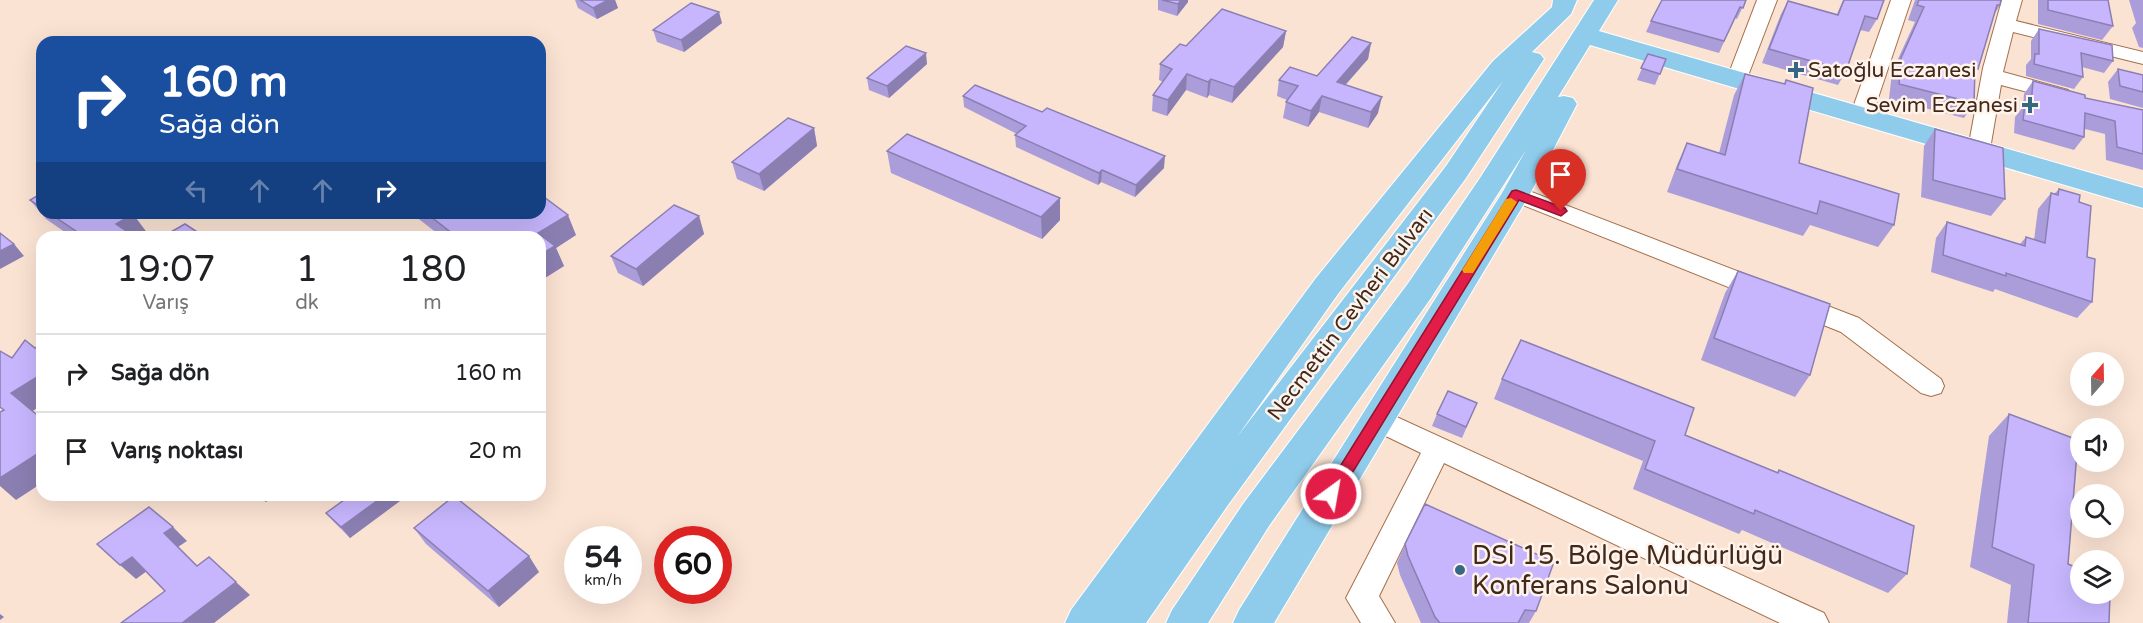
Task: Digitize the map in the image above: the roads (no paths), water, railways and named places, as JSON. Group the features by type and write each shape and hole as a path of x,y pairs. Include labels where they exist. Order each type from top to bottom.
{"main road":[{"name":"Necmettin Cevheri Bulvarı","path":"1186,623 1256,515 1420,290 1490,185 1606,0"},
{"path":"1253,623 1516,194 1568,95 1584,35 1619,0"},
{"name":"Necmettin Cevheri Bulvarı","path":"1123,623 1215,494 1456,172 1566,3"},
{"path":"1085,623 1327,286 1502,66 1566,3"},
{"path":"1584,35 2143,198"}],"street":[{"path":"1736,81 1767,0"},
{"path":"1861,116 1901,0"},
{"path":"1979,149 2005,10 2143,58"},
{"path":"1992,76 2079,100"},
{"path":"1516,194 1850,325 1931,386"},
{"path":"1377,419 1813,623"},
{"path":"1379,623 1362,598 1438,448"}],"place":[{"name":"Satoğlu Eczanesi","path":"1796,70"},
{"name":"Sevim Eczanesi","path":"2030,105"},
{"name":"DSİ 15. Bölge Müdürlüğü Konferans Salonu","path":"1460,570"}]}
